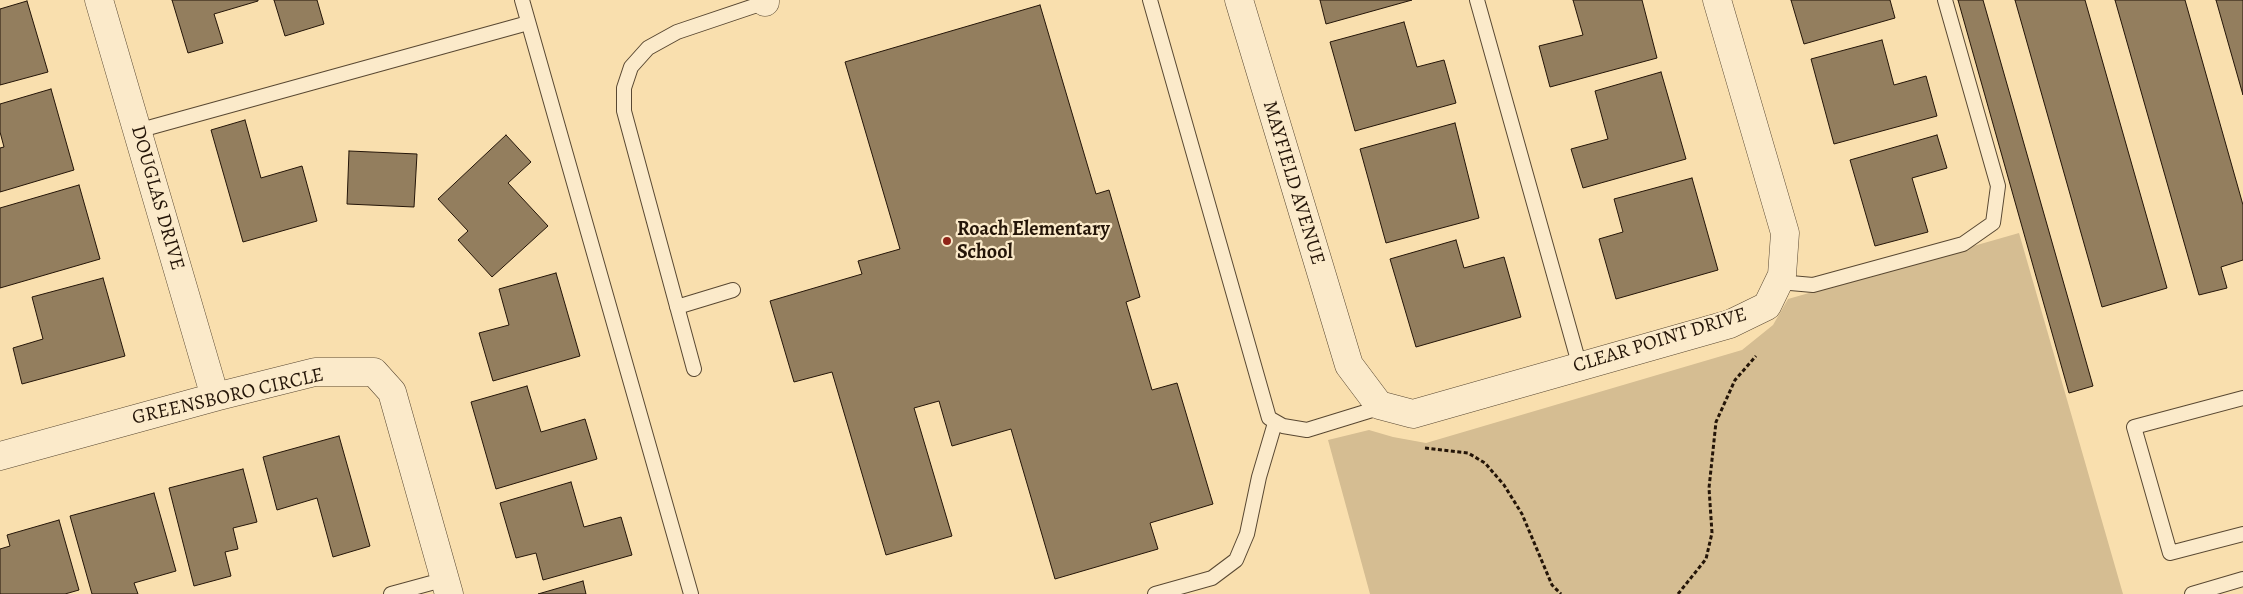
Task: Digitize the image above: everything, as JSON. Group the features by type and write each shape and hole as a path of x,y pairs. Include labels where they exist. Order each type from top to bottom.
{"street":[{"name":"DOUGLAS DRIVE","path":"99,0 215,397"},
{"name":"MAYFIELD AVENUE","path":"1239,0 1348,365"},
{"name":"CLEAR POINT DRIVE","path":"1348,365 1379,405 1413,414 1730,324 1768,306 1782,275 1785,233 1716,0"},
{"name":"GREENSBORO CIRCLE","path":"0,456 215,397 315,372 374,372 392,392 448,586"}],"lane":[{"path":"522,0 691,594"},
{"path":"1150,0 1269,418 1275,423 1307,430 1384,406"},
{"path":"1477,0 1580,366"},
{"path":"1779,282 1813,286 1963,244 1993,223 1998,186 1945,0"},
{"path":"694,369 624,111 624,88 631,67 648,48 677,32 768,1"},
{"path":"137,131 528,23"},
{"path":"677,307 733,290"},
{"path":"2243,398 2134,427 2170,553 2243,534"},
{"path":"1155,594 1212,578 1236,560 1247,534 1259,477 1275,423"},
{"path":"2192,594 2243,579"},
{"path":"391,594 448,586"}],"path":[{"path":"1678,594 1706,558 1712,533 1709,488 1716,422 1735,380 1756,356"},
{"path":"1425,448 1468,453 1485,463 1504,485 1522,514 1552,585 1561,594"}],"shaded area":[{"path":"2019,233 2123,594 1370,594 1328,440 1369,430 1426,443 1742,350 1773,325 1788,299"}],"building":[{"path":"172,0 258,1 214,14 223,43 188,53"},
{"path":"274,0 317,0 324,24 285,36"},
{"path":"1320,0 1412,0 1326,24"},
{"path":"1573,0 1642,0 1657,58 1550,87 1539,46 1583,35"},
{"path":"1791,0 1890,0 1895,18 1804,44"},
{"path":"1958,0 1983,0 2093,386 2069,393"},
{"path":"2015,0 2085,0 2167,288 2102,307"},
{"path":"2115,0 2185,0 2243,205 2243,260 2221,267 2227,288 2199,295"},
{"path":"2216,0 2243,0 2243,95"},
{"path":"27,1 48,72 0,85 0,9"},
{"path":"1040,5 1096,194 1109,190 1140,297 1126,302 1152,390 1177,383 1213,504 1150,523 1158,549 1055,579 1011,429 952,446 939,401 914,408 952,536 886,555 832,372 794,382 770,301 862,274 858,261 900,249 845,62"},
{"path":"1404,22 1417,67 1444,60 1456,103 1355,131 1330,42"},
{"path":"1882,40 1894,85 1926,76 1937,116 1834,144 1811,59"},
{"path":"1661,72 1686,159 1583,188 1571,149 1608,139 1595,91"},
{"path":"51,89 74,170 0,192 0,148 4,147 0,132 0,104"},
{"path":"245,120 261,178 302,166 317,221 243,242 211,130"},
{"path":"1455,123 1479,218 1386,243 1360,149"},
{"path":"506,135 531,162 508,183 548,226 492,277 458,240 468,231 438,199"},
{"path":"1937,135 1947,168 1912,178 1928,232 1875,246 1850,160"},
{"path":"349,151 417,154 414,207 347,204"},
{"path":"1692,178 1718,270 1616,299 1599,239 1623,232 1614,199"},
{"path":"79,185 100,259 0,288 0,208"},
{"path":"1456,240 1464,268 1504,257 1521,317 1416,347 1390,259"},
{"path":"556,273 580,356 493,381 479,333 509,325 499,289"},
{"path":"103,278 125,356 22,384 13,348 43,339 32,297"},
{"path":"527,386 541,432 585,419 597,459 496,489 471,402"},
{"path":"339,436 370,546 333,557 317,498 277,510 263,457"},
{"path":"243,469 257,522 233,528 238,549 225,552 231,576 194,586 169,488"},
{"path":"571,482 584,527 621,517 632,555 543,580 536,553 516,558 500,503"},
{"path":"154,493 176,571 134,583 138,594 92,594 70,516"},
{"path":"59,520 79,590 65,594 0,594 0,549 10,546 7,535"},
{"path":"583,581 586,594 538,594"}],"place":[{"name":"Roach Elementary School","path":"947,241"}]}
